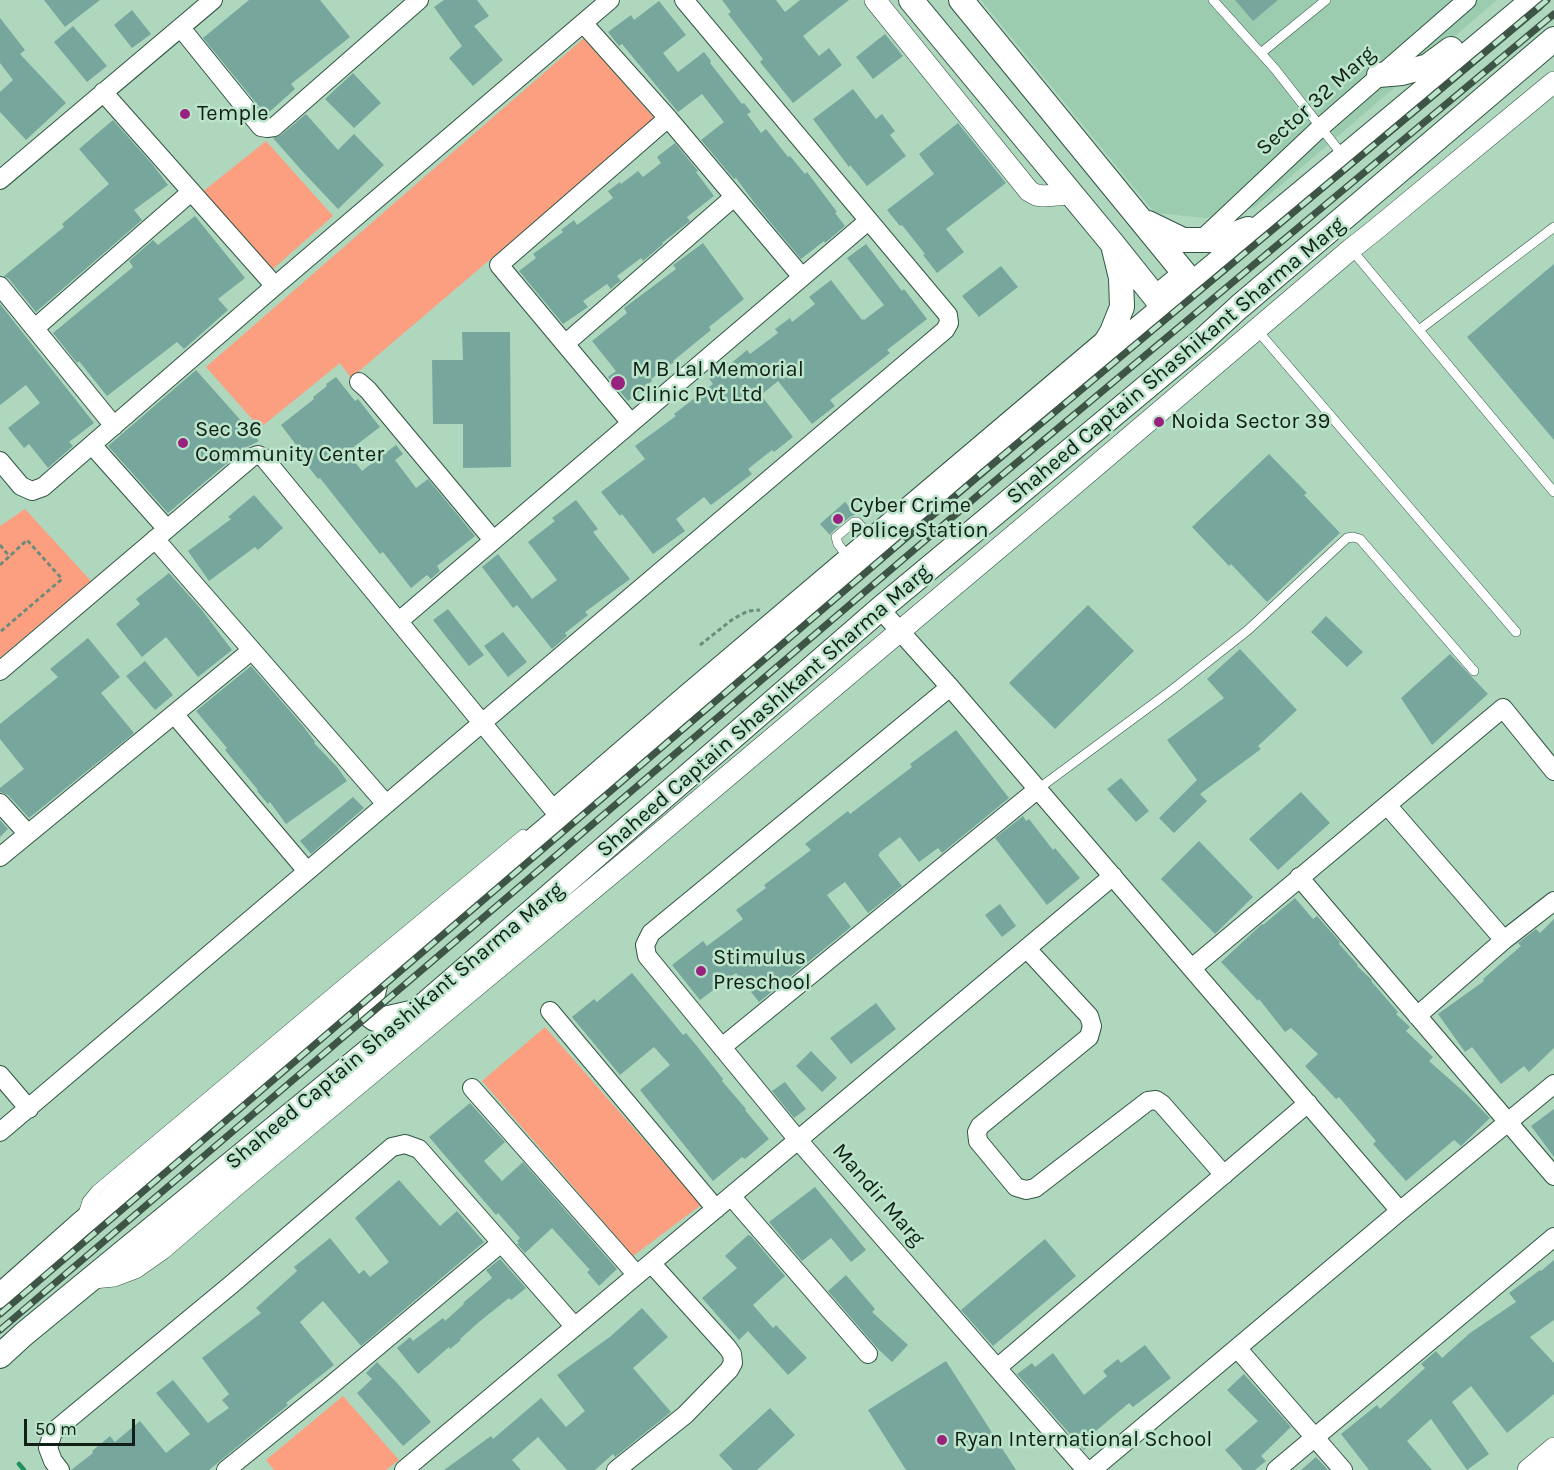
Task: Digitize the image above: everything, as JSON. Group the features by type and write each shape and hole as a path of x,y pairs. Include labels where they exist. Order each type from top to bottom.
{"main road":[{"path":"911,0 1156,298 1185,274 961,0"},
{"path":"1379,75 1402,73 1428,66 1501,10 1521,0"},
{"path":"0,1296 80,1225 378,973 553,815 1533,0"},
{"name":"Shaheed Captain Shashikant Sharma Marg","path":"0,1356 416,1012 880,609 1159,377 1554,39"},
{"path":"1140,219 1183,240 1218,240 1254,227 1274,216"},
{"path":"1089,370 1112,333 1122,306 1121,278 1112,243"},
{"path":"378,973 370,1006 371,1016 375,1019 384,1019 416,1012"}],"street":[{"path":"0,180 213,0"},
{"path":"181,28 261,127 267,129 273,127 419,0"},
{"path":"0,461 21,486 32,491 43,487 610,0"},
{"path":"0,1132 945,330 949,323 948,315 684,0"},
{"path":"874,0 1029,191 1043,196 1071,194"},
{"name":"Sector 32 Marg","path":"1201,240 1321,127 1467,0"},
{"path":"584,23 668,118 802,277"},
{"path":"93,1278 114,1276 135,1268 162,1249 626,862 1351,249 1554,82"},
{"path":"102,92 275,286"},
{"path":"631,423 499,265 668,118"},
{"path":"34,328 191,192"},
{"path":"565,344 734,197"},
{"path":"399,621 868,221"},
{"path":"0,286 114,426"},
{"path":"0,671 252,457 258,455 264,458 483,723 553,815 871,537 1112,333"},
{"path":"359,382 493,540"},
{"path":"92,445 252,650 386,804"},
{"path":"880,609 950,687 1400,1211"},
{"path":"0,857 252,650"},
{"name":"Mandir Marg","path":"950,687 651,933 645,945 647,956 798,1140 1086,1470"},
{"path":"1192,968 1503,708 1554,771"},
{"path":"174,714 307,872"},
{"path":"722,1047 1038,789"},
{"path":"0,803 28,834"},
{"path":"1387,804 1504,940"},
{"path":"404,1470 1113,876"},
{"path":"1299,877 1554,1176"},
{"path":"1417,1016 1504,940 1554,901"},
{"path":"1027,949 1089,1016 1092,1026 1089,1037 981,1126 977,1132 978,1141 1016,1186 1026,1190 1035,1188 1148,1101 1156,1100 1224,1175"},
{"path":"550,1011 716,1209"},
{"path":"0,1076 29,1109"},
{"path":"1092,1470 1554,1084"},
{"path":"472,1088 644,1269 732,1354 733,1363 729,1370 685,1415 616,1470"},
{"path":"997,1368 1308,1103"},
{"path":"60,1470 53,1461 48,1448 53,1432 232,1284 392,1147 405,1144 419,1149 575,1327"},
{"path":"731,1196 868,1354"},
{"path":"1276,1470 1554,1237"},
{"path":"226,1470 501,1243"},
{"path":"1237,1348 1343,1470"},
{"path":"1528,1470 1551,1457"}],"lane":[{"path":"1213,0 1261,53 1345,157"},
{"path":"1261,53 1326,0"},
{"path":"1419,330 1554,227"},
{"path":"1351,249 1554,492"},
{"path":"1257,330 1516,632"},
{"path":"1038,789 1172,690 1248,630 1347,538 1359,539 1474,671"},
{"path":"80,1225 87,1200 96,1190 535,824"}],"path":[{"path":"0,565 27,540 62,579 0,632"},
{"path":"0,545 10,557"},
{"path":"700,645 748,611"}],"shaded area":[{"path":"981,0 1497,0 1254,208 1206,218 1155,213"},
{"path":"584,38 655,119 351,378 340,363 260,428 206,367"},
{"path":"266,141 333,216 265,276 201,193"},
{"path":"25,509 91,581 0,658 0,526"},
{"path":"545,1027 701,1205 633,1256 482,1081"},
{"path":"343,1396 399,1460 386,1470 274,1470 266,1460"}],"building":[{"path":"44,0 100,0 65,27"},
{"path":"249,0 320,0 350,37 291,84 295,89 266,115 203,38"},
{"path":"444,0 477,0 489,16 474,26 503,60 473,86 449,58 462,46 434,7"},
{"path":"722,0 776,0 785,12 800,0 849,0 803,36 819,56 829,48 842,65 793,103 760,62 763,59 728,14 731,12"},
{"path":"1235,0 1278,0 1253,21"},
{"path":"659,1 686,35 663,53 678,72 704,52 742,104 744,103 751,112 747,114 761,133 766,129 788,157 790,156 805,174 807,172 845,226 801,259 736,178 734,179 701,140 724,122 702,94 678,112 622,44 619,46 608,32 631,15 634,20"},
{"path":"132,10 151,34 132,48 114,25"},
{"path":"0,18 25,50 20,54 66,103 26,140 0,112 0,92 13,80 0,63"},
{"path":"73,26 107,66 87,82 54,42"},
{"path":"885,34 903,56 873,79 856,57"},
{"path":"353,73 381,103 354,128 325,99"},
{"path":"853,89 876,119 882,114 895,131 890,135 906,156 867,186 850,165 849,167 813,119"},
{"path":"306,114 338,150 354,134 384,165 338,209 273,138 281,135"},
{"path":"113,120 168,185 134,210 142,220 36,312 4,276 64,227 62,224 109,184 79,149"},
{"path":"958,123 1006,183 946,229 964,252 937,273 902,225 900,226 887,210 934,174 919,154"},
{"path":"675,143 698,171 696,172 714,196 687,217 690,221 643,261 641,258 617,276 621,281 611,289 607,284 583,301 588,307 563,324 519,271 536,258 533,254 563,232 561,230 574,220 577,225 613,198 608,191 638,171 643,177 661,163 657,157"},
{"path":"195,216 245,278 218,299 228,310 184,349 177,342 107,396 53,333 133,267 129,261 153,240 158,245"},
{"path":"703,243 744,299 709,327 711,330 628,401 608,377 616,371 592,341 627,313 624,308 676,269 673,265"},
{"path":"866,244 927,319 887,350 890,353 830,400 835,406 812,424 778,381 761,395 793,437 748,469 752,474 711,505 704,497 676,519 685,531 653,554 622,514 620,516 601,492 645,459 635,446 676,416 674,414 713,384 708,377 727,362 729,365 747,350 750,354 778,333 775,329 790,318 792,322 815,304 809,297 831,280 862,320 884,305 847,258"},
{"path":"1554,264 1554,440 1467,337"},
{"path":"1001,266 1018,287 979,317 962,296"},
{"path":"0,304 94,423 69,442 73,446 48,468 29,444 24,448 8,428 40,403 26,385 0,405"},
{"path":"462,332 510,332 511,467 463,468 463,424 433,424 432,360 463,360"},
{"name":"Sec 36 Community Center","path":"196,370 259,441 245,448 168,513 108,446"},
{"path":"336,377 355,401 358,399 380,427 347,452 362,471 396,445 403,454 395,460 416,488 428,479 475,536 437,566 440,571 431,579 427,575 411,588 383,552 380,554 320,478 318,479 293,449 297,446 281,425 314,399 313,397 327,386 326,384"},
{"path":"1269,454 1307,493 1304,495 1340,533 1267,602 1192,527"},
{"path":"254,495 283,528 258,550 255,547 209,581 188,551 231,519 228,517"},
{"path":"576,500 598,529 593,532 630,579 585,612 588,615 565,633 567,636 552,649 517,605 513,608 482,567 498,554 532,599 557,580 528,542 555,521 552,518"},
{"name":"Cyber Crime Police Station","path":"845,502 856,514 830,535 820,524"},
{"path":"169,573 201,609 232,650 198,677 166,637 142,657 116,624 140,604 136,599"},
{"path":"1088,605 1134,651 1055,729 1009,683"},
{"path":"448,609 484,655 469,666 433,620"},
{"path":"1326,616 1363,652 1347,667 1311,632"},
{"path":"503,632 527,662 508,677 484,646"},
{"path":"88,638 120,677 101,693 134,733 29,818 8,795 0,792 0,788 24,769 0,739 0,724 58,677 50,669"},
{"path":"1240,649 1297,710 1258,746 1261,749 1200,794 1207,801 1174,833 1159,818 1197,780 1167,740 1224,698 1207,679"},
{"path":"1450,654 1488,694 1432,745 1401,698"},
{"path":"145,661 173,695 155,710 126,676"},
{"path":"251,666 347,781 286,824 270,802 268,804 257,791 225,750 227,748 196,711"},
{"path":"956,730 1009,798 942,853 938,848 919,862 900,837 879,853 878,855 902,886 868,913 845,882 827,895 851,927 759,1002 736,973 700,1000 672,965 703,941 707,946 743,919 736,910 766,888 764,885 811,850 805,844 848,811 850,814 912,767 910,764"},
{"path":"1121,778 1149,811 1136,822 1107,789"},
{"path":"1301,792 1330,823 1278,870 1249,839"},
{"path":"353,797 364,808 311,854 300,841"},
{"path":"1023,816 1026,821 1029,819 1053,850 1055,848 1080,878 1047,905 995,838"},
{"path":"0,820 8,829 0,837"},
{"path":"1199,841 1253,897 1215,934 1161,879"},
{"path":"1295,898 1313,919 1317,916 1357,966 1372,980 1398,1012 1396,1014 1410,1027 1406,1031 1433,1057 1429,1061 1490,1118 1461,1146 1454,1140 1406,1181 1373,1144 1376,1141 1339,1097 1336,1099 1305,1066 1318,1054 1291,1028 1285,1032 1259,999 1258,1001 1221,962 1262,924"},
{"path":"1000,904 1016,926 1002,937 985,915"},
{"path":"1554,919 1554,1048 1529,1072 1524,1066 1501,1084 1472,1047 1465,1052 1438,1014 1484,981 1483,979 1521,946 1518,943 1536,929 1540,933"},
{"path":"632,973 683,1035 686,1033 696,1045 769,1139 745,1159 742,1157 713,1181 640,1090 670,1065 654,1047 620,1075 572,1017 594,999 597,1002"},
{"path":"876,1003 896,1029 851,1064 830,1038"},
{"path":"811,1051 837,1078 822,1092 796,1066"},
{"path":"785,1082 806,1109 794,1118 772,1091"},
{"path":"470,1103 505,1142 484,1161 502,1181 523,1162 617,1269 599,1286 587,1272 590,1270 552,1228 525,1253 517,1244 520,1238 498,1213 496,1215 429,1137"},
{"path":"1554,1109 1554,1157 1531,1126"},
{"path":"399,1180 440,1226 457,1211 484,1242 361,1346 323,1301 300,1322 334,1365 209,1470 71,1470 110,1436 115,1442 140,1421 166,1453 190,1434 156,1393 173,1380 208,1423 229,1408 222,1400 229,1394 202,1358 261,1313 256,1308 297,1271 294,1267 330,1238 359,1274 364,1270 370,1277 389,1262 355,1218"},
{"path":"815,1187 866,1250 851,1262 831,1238 802,1261 769,1222"},
{"path":"748,1235 785,1276 753,1305 773,1328 776,1325 807,1358 788,1375 748,1331 739,1340 702,1298 737,1268 725,1256"},
{"path":"1045,1239 1076,1276 993,1346 961,1310"},
{"path":"500,1259 526,1288 511,1300 509,1298 418,1374 397,1348 410,1337 413,1341 443,1318 445,1321 492,1278 486,1270"},
{"path":"1554,1260 1554,1320 1530,1337 1554,1363 1554,1394 1507,1433 1471,1386 1452,1402 1489,1454 1467,1470 1431,1419 1407,1441 1432,1470 1369,1470 1341,1434 1377,1405 1380,1409 1425,1368 1421,1364 1436,1351 1442,1358 1470,1333 1516,1302 1509,1293"},
{"path":"846,1275 875,1309 872,1312 908,1345 892,1362 828,1291"},
{"path":"642,1308 668,1337 633,1368 671,1412 595,1470 567,1470 538,1437 512,1460 521,1470 444,1470 491,1436 493,1439 541,1398 566,1427 585,1411 557,1375 611,1336"},
{"path":"1145,1345 1171,1378 1133,1407 1129,1403 1090,1436 1095,1442 1084,1450 1017,1374 1032,1363 1035,1367 1053,1353 1084,1395 1107,1376 1103,1371 1118,1359 1121,1363"},
{"name":"Ryan International School","path":"946,1361 1016,1470 906,1470 868,1410"},
{"path":"377,1362 431,1422 403,1446 357,1393 372,1379 366,1373"},
{"path":"1244,1374 1291,1427 1261,1456 1266,1461 1255,1470 1243,1470 1225,1450 1258,1421 1227,1390"},
{"path":"770,1408 795,1435 757,1470 733,1470 719,1455"},
{"path":"1316,1457 1328,1470 1301,1470"}],"waterway":[{"path":"19,1464 24,1470"}],"railway":[{"path":"0,1314 983,472 1547,0"},
{"path":"0,1330 990,485 1554,14"}],"place":[{"name":"Temple","path":"185,114"},
{"name":"M B Lal Memorial Clinic Pvt Ltd","path":"618,383"},
{"name":"Noida Sector 39","path":"1159,422"},
{"name":"Sec 36 Community Center","path":"183,443"},
{"name":"Cyber Crime Police Station","path":"838,519"},
{"name":"Stimulus Preschool","path":"701,971"},
{"name":"Ryan International School","path":"942,1440"}]}
